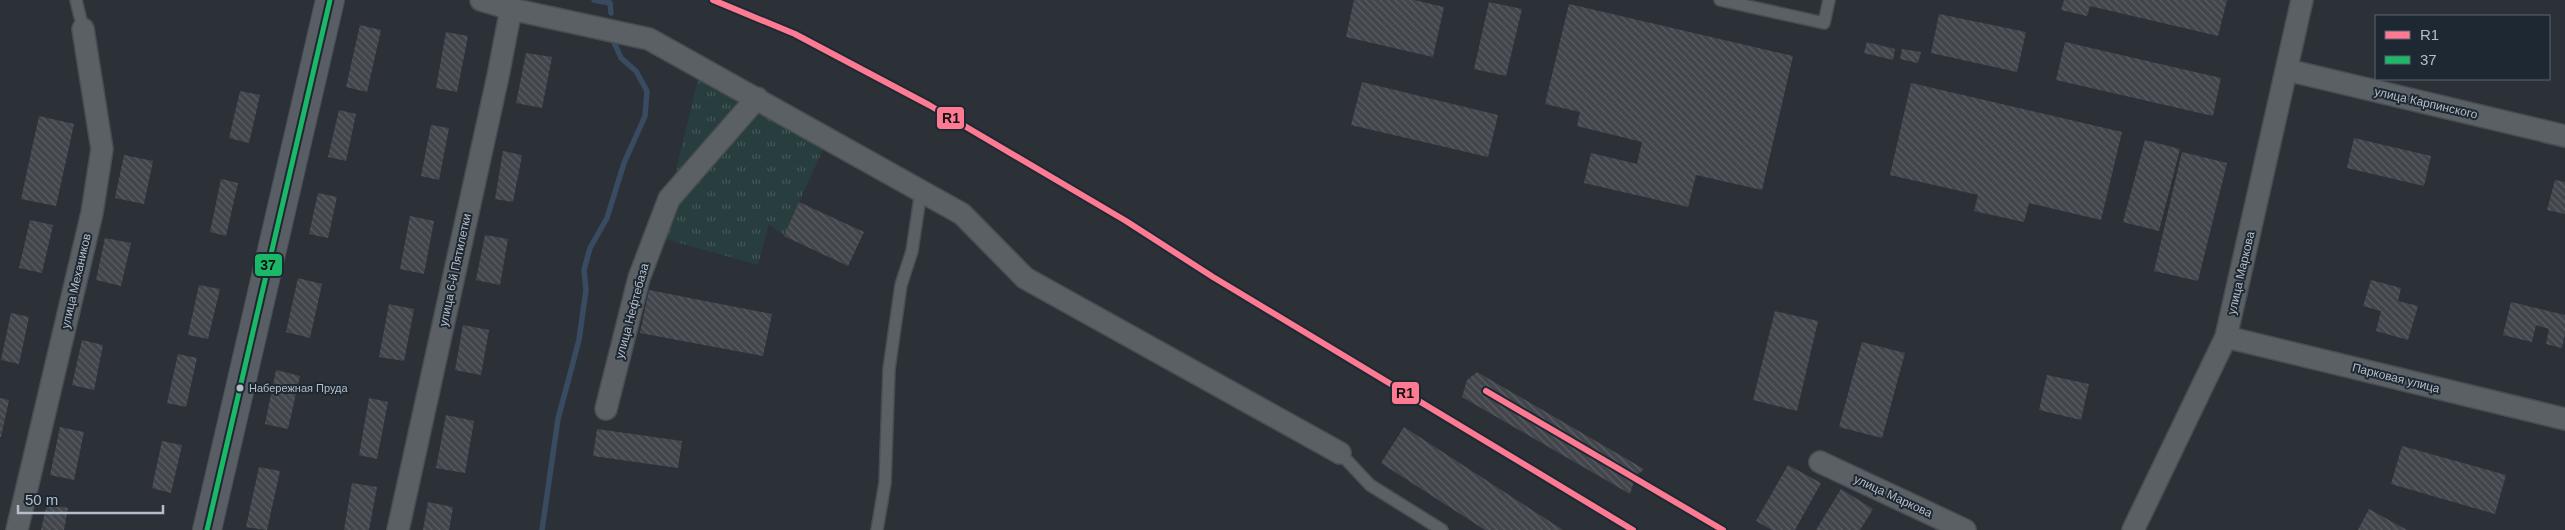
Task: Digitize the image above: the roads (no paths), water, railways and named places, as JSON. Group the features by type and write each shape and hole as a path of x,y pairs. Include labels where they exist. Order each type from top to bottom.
{"street":[{"path":"208,530 330,0"},
{"path":"481,0 511,9 649,38 962,214 1024,278 1340,453"},
{"name":"улица Маркова","path":"2133,530 2226,337 2302,0"},
{"name":"улица 6-й Пятилетки","path":"398,530 511,9"},
{"name":"улица Механиков","path":"17,530 92,213 102,149 83,30"},
{"name":"улица Карпинского","path":"2286,70 2565,136"},
{"name":"улица Нефтебаза","path":"606,409 639,278 669,199 757,98"},
{"name":"Парковая улица","path":"2226,337 2565,419"},
{"name":"улица Маркова","path":"1820,462 1965,530"}],"lane":[{"path":"76,0 83,30"},
{"path":"1720,0 1824,23 1829,0"},
{"path":"877,530 885,483 890,369 901,284 912,252 921,191"},
{"path":"1340,453 1370,484 1442,530"}],"waterway":[{"path":"594,0 610,3 611,13"},
{"path":"542,530 558,419 579,340 586,290 584,270 590,248 607,218 624,163 645,116 647,91 636,71 621,58 614,42"}],"place":[{"name":"Набережная Пруда","path":"240,388"}]}
